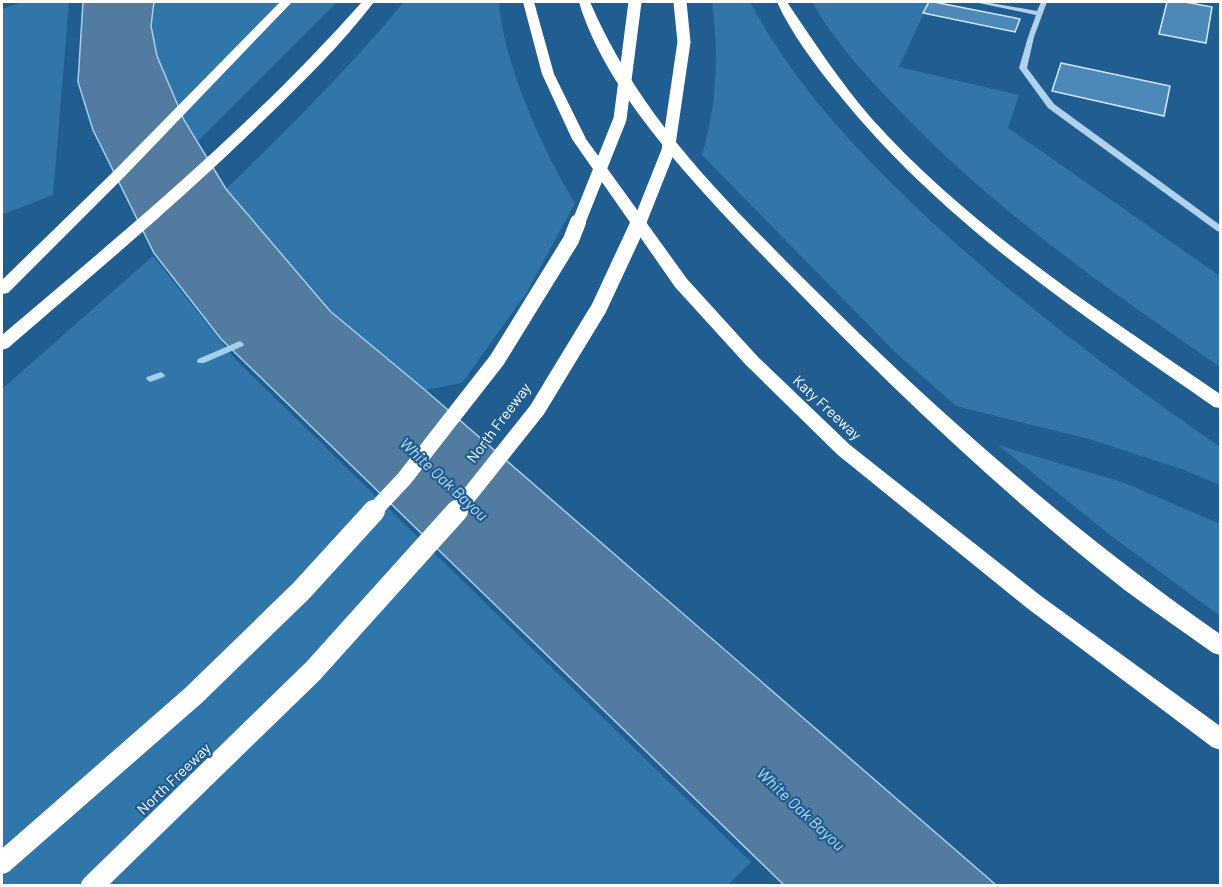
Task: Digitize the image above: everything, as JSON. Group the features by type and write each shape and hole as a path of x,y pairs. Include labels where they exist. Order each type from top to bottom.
{"highway":[{"path":"2,289 119,174 286,2"},
{"path":"2,344 250,128 332,45 368,2"},
{"name":"Katy Freeway","path":"528,2 548,74 579,139 681,283 752,361 844,450 1034,602 1221,739"},
{"path":"584,2 609,56 658,129 735,218 855,341 1018,490 1135,585 1221,646"},
{"path":"2,863 176,710 282,609 382,502 451,420 492,366 536,300 570,240 598,183 620,122 629,79 635,40 635,2"},
{"name":"North Freeway","path":"92,885 313,671 445,526 537,410 599,308 650,200 668,151 684,42 680,2"},
{"path":"782,2 815,56 875,132 955,206 1066,293 1221,402"}],"street":[{"path":"976,2 1040,14"},
{"path":"1044,2 1023,69 1051,106 1221,229"}],"shaded area":[{"path":"23,2 69,2 53,195 2,215 2,9"},
{"path":"154,2 337,2 198,141 182,115 161,70 152,39"},
{"path":"404,2 499,2 502,26 516,79 538,133 575,203 527,292 462,383 425,390 330,311 226,189 318,98"},
{"path":"712,2 750,2 787,63 831,119 931,221 1036,311 1108,367 1220,447 1220,485 1184,470 1089,439 956,406 895,352 702,155 714,98 716,41"},
{"path":"812,2 929,2 899,67 1019,95 1008,128 1220,276 1220,367 1093,277 972,180 934,145 862,71 830,31"},
{"path":"153,256 235,359 751,862 727,886 2,885 2,389"},
{"path":"998,445 1125,483 1220,524 1220,616 1110,535"}],"water":[{"name":"White Oak Bayou","path":"83,2 154,2 151,26 157,56 184,120 226,189 330,311 425,390 996,885 784,885 221,339 154,253 93,130 78,82"}],"building":[{"path":"929,2 1020,19 1015,32 923,13"},
{"path":"1167,2 1185,2 1212,7 1206,43 1159,34"},
{"path":"1061,63 1170,86 1164,116 1052,91"}],"waterway":[{"path":"201,361 240,344"},
{"path":"150,379 161,375"}]}
